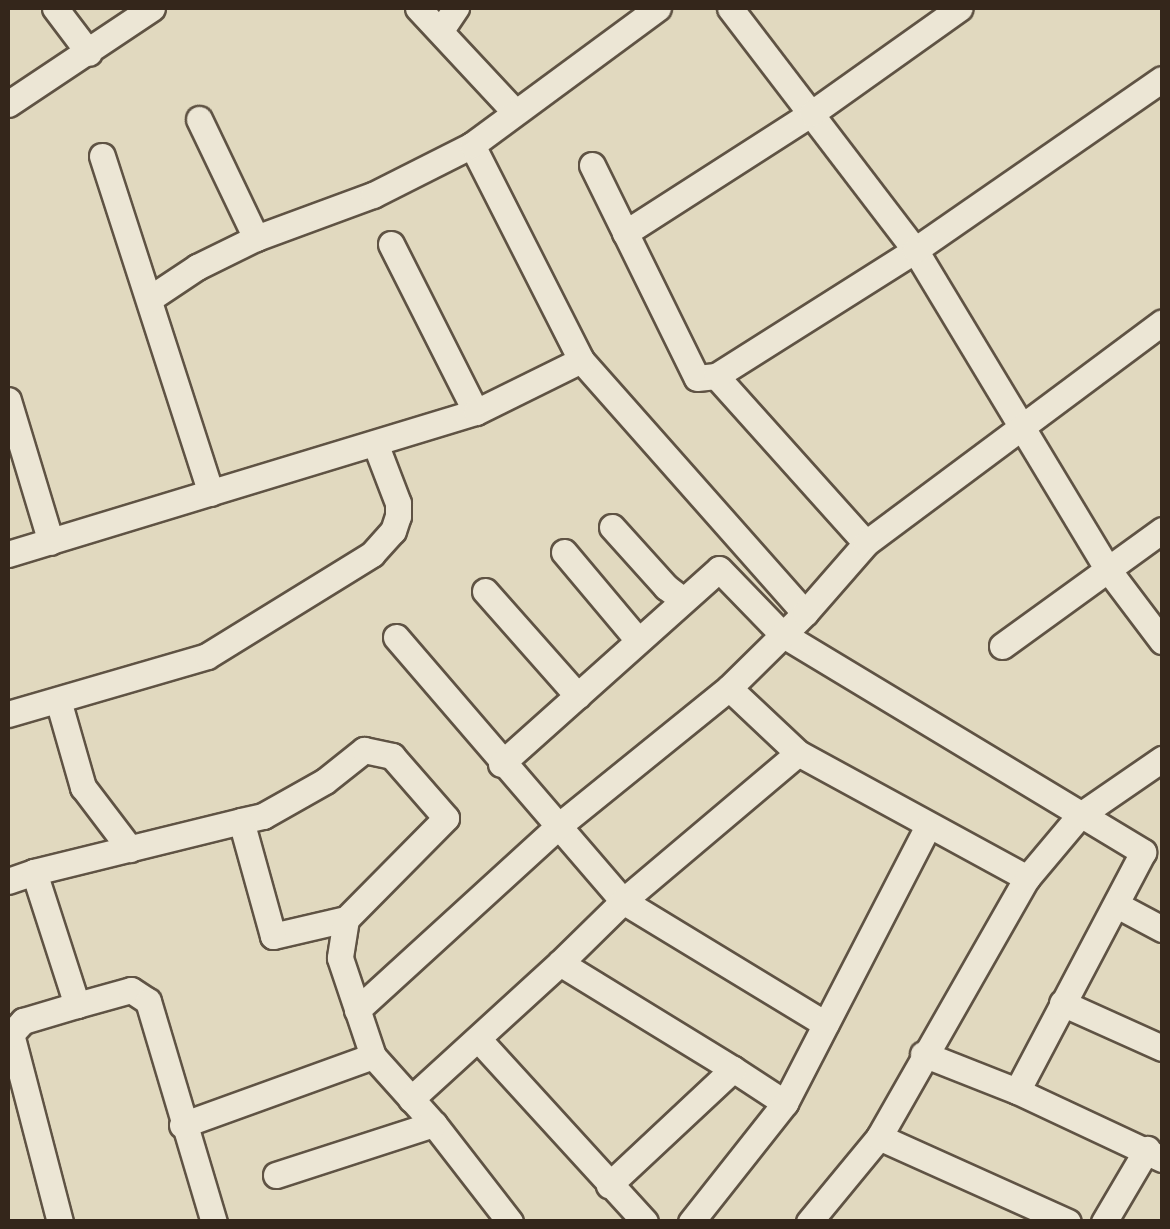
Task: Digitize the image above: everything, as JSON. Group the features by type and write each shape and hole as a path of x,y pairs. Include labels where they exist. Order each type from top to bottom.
{"street":[{"path":"55,8 89,53"},
{"path":"8,104 152,8"},
{"path":"418,8 516,112"},
{"path":"441,30 456,8"},
{"path":"149,300 197,267 256,238 373,195 472,145 658,8"},
{"path":"730,8 915,250 1106,567 1162,641"},
{"path":"625,233 812,113 960,8"},
{"path":"592,165 697,378 716,376 915,250 1162,79"},
{"path":"200,119 256,238"},
{"path":"472,145 581,360 805,612"},
{"path":"102,156 211,493"},
{"path":"391,244 476,412"},
{"path":"357,1010 556,828 728,688 805,612 866,543 1162,322"},
{"path":"8,554 476,412 581,360"},
{"path":"716,376 866,543"},
{"path":"8,400 51,542"},
{"path":"8,714 207,656 372,554 393,532 398,516 398,503 375,443"},
{"path":"612,528 666,587 684,600"},
{"path":"1002,646 1162,530"},
{"path":"564,552 638,638"},
{"path":"501,764 719,569 782,634 1143,852 1017,1091"},
{"path":"485,592 578,696"},
{"path":"396,636 501,764 623,901 825,1024"},
{"path":"728,688 798,753 1027,878"},
{"path":"58,700 83,787 130,848"},
{"path":"8,880 263,816 325,780 364,750 392,756 446,818 346,920 273,936 241,822"},
{"path":"411,1099 479,1040 623,901 798,753"},
{"path":"809,1222 880,1136 923,1054 1027,878 1079,816 1162,759"},
{"path":"692,1222 784,1103 928,826"},
{"path":"34,872 77,1005"},
{"path":"1117,905 1162,929"},
{"path":"346,920 340,958 373,1056 434,1124 510,1222"},
{"path":"560,963 784,1103"},
{"path":"60,1222 11,1034 23,1020 131,990 144,994 152,1010 182,1125 214,1222"},
{"path":"1062,1004 1162,1048"},
{"path":"479,1040 645,1222"},
{"path":"923,1054 1017,1091 1155,1154 1104,1222"},
{"path":"182,1125 373,1056"},
{"path":"609,1185 733,1069"},
{"path":"276,1174 434,1124"},
{"path":"880,1136 1068,1222"}]}
